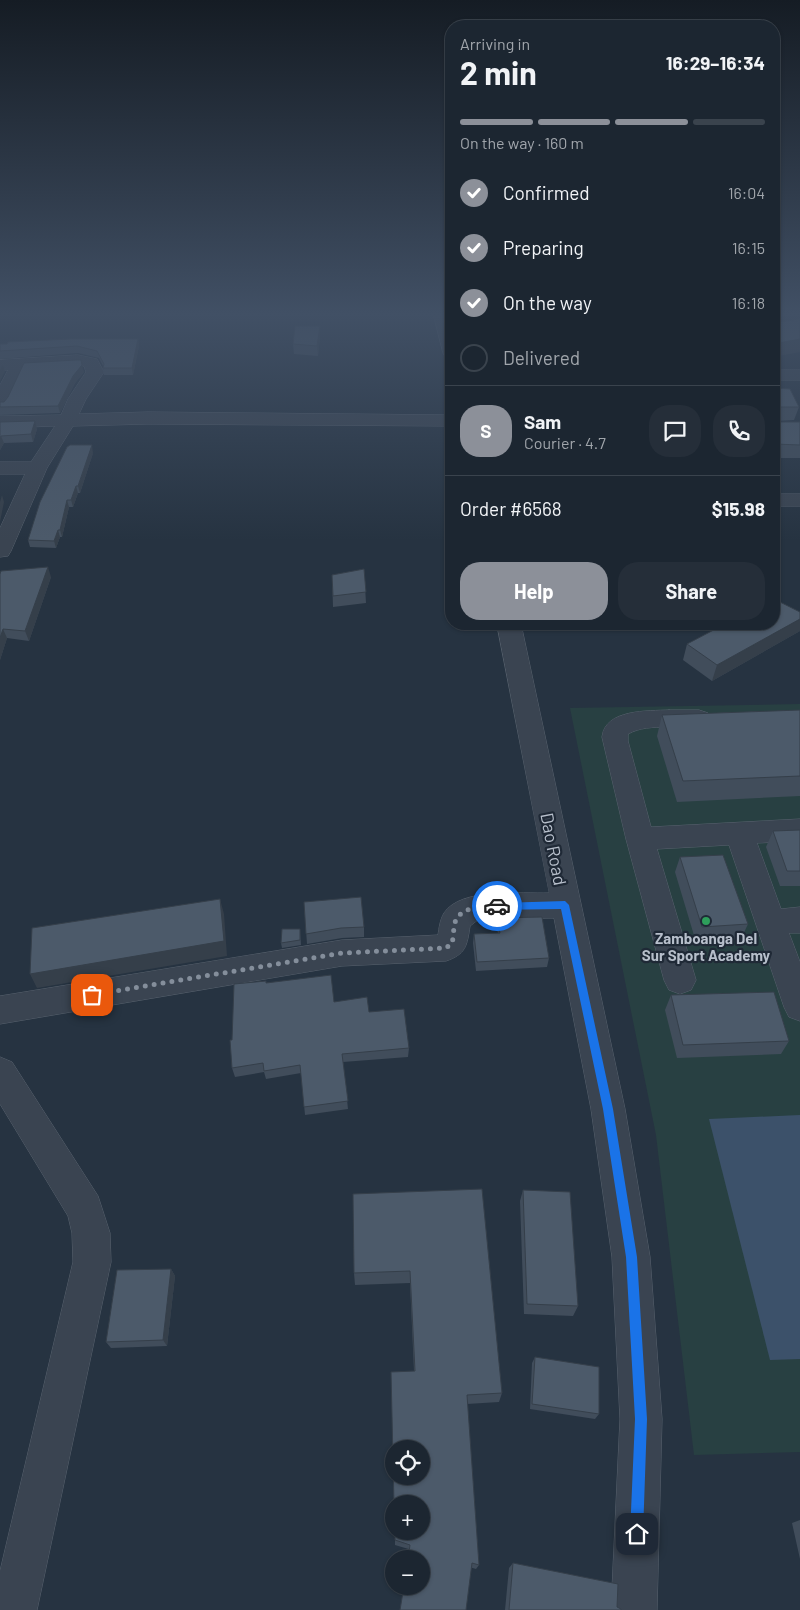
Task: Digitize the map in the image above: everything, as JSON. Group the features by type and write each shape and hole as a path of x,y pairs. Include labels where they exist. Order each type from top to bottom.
{"street":[{"path":"0,403 6,391"},
{"path":"0,551 6,523 37,468 67,421 82,391"},
{"path":"0,422 158,418 445,422"},
{"path":"0,468 37,468"},
{"path":"780,500 800,500"},
{"name":"Dao Road","path":"510,630 608,1109 631,1257 641,1419 634,1610"},
{"path":"680,980 640,839 615,741 615,733 618,728 630,722 720,718"},
{"path":"640,839 800,830"},
{"path":"739,833 800,1007"},
{"path":"0,1010 342,953 446,948 452,943 456,920 469,910 479,907 565,905"},
{"path":"769,922 800,920"},
{"path":"0,1074 85,1209 91,1233 92,1262 14,1610"}],"green space":[{"name":"Zamboanga Del Sur Sport Academy","path":"800,704 800,1452 694,1455 656,1135 570,708"}],"water":[{"path":"800,1115 800,1359 770,1360 709,1119"}],"building":[{"path":"11,391 65,391 58,406 0,407 0,402 4,402"},
{"path":"780,391 791,391 799,407 780,407"},
{"path":"35,421 31,434 1,436 0,438 0,422"},
{"path":"780,422 800,422 800,445 780,444"},
{"path":"70,445 92,445 78,486 76,486 71,500 67,500 60,530 58,530 54,541 28,540 40,502 67,447"},
{"path":"48,567 25,631 3,629 0,638 1,571"},
{"path":"364,569 366,592 333,596 332,575"},
{"path":"780,602 800,612 800,619 717,665 687,644 714,630 780,630"},
{"path":"800,710 800,776 683,781 662,715"},
{"path":"800,830 800,871 787,871 773,831"},
{"path":"723,855 748,924 702,927 680,857"},
{"path":"361,897 364,927 341,928 306,934 304,902"},
{"path":"220,899 224,941 30,974 32,928"},
{"path":"542,917 549,958 477,962 474,934 500,933 497,918"},
{"path":"282,929 300,929 300,940 281,943"},
{"path":"331,975 334,1002 367,997 369,1012 404,1009 409,1048 342,1054 348,1101 304,1107 300,1065 264,1071 263,1063 232,1068 230,1040 232,1040 234,984 266,981 266,983"},
{"path":"774,992 789,1041 683,1045 671,995"},
{"path":"482,1189 502,1393 467,1395 479,1565 472,1563 466,1610 400,1610 402,1595 430,1595 430,1550 409,1550 410,1545 395,1540 430,1540 430,1495 394,1495 394,1485 430,1485 430,1440 393,1440 391,1372 415,1371 410,1271 354,1273 353,1194"},
{"path":"523,1190 570,1192 578,1306 527,1304"},
{"path":"171,1269 163,1340 106,1342 117,1270"},
{"path":"535,1357 599,1367 599,1414 532,1404"},
{"path":"513,1563 618,1584 617,1607 621,1610 509,1610"}],"way so far":[{"path":"92,995 342,953 446,948 452,943 456,920 460,915 479,907 497,906"}],"place":[{"name":"Zamboanga Del Sur Sport Academy","path":"706,921"}],"route":[{"path":"497,906 565,905 608,1109 631,1257 641,1419 637,1534"}]}
